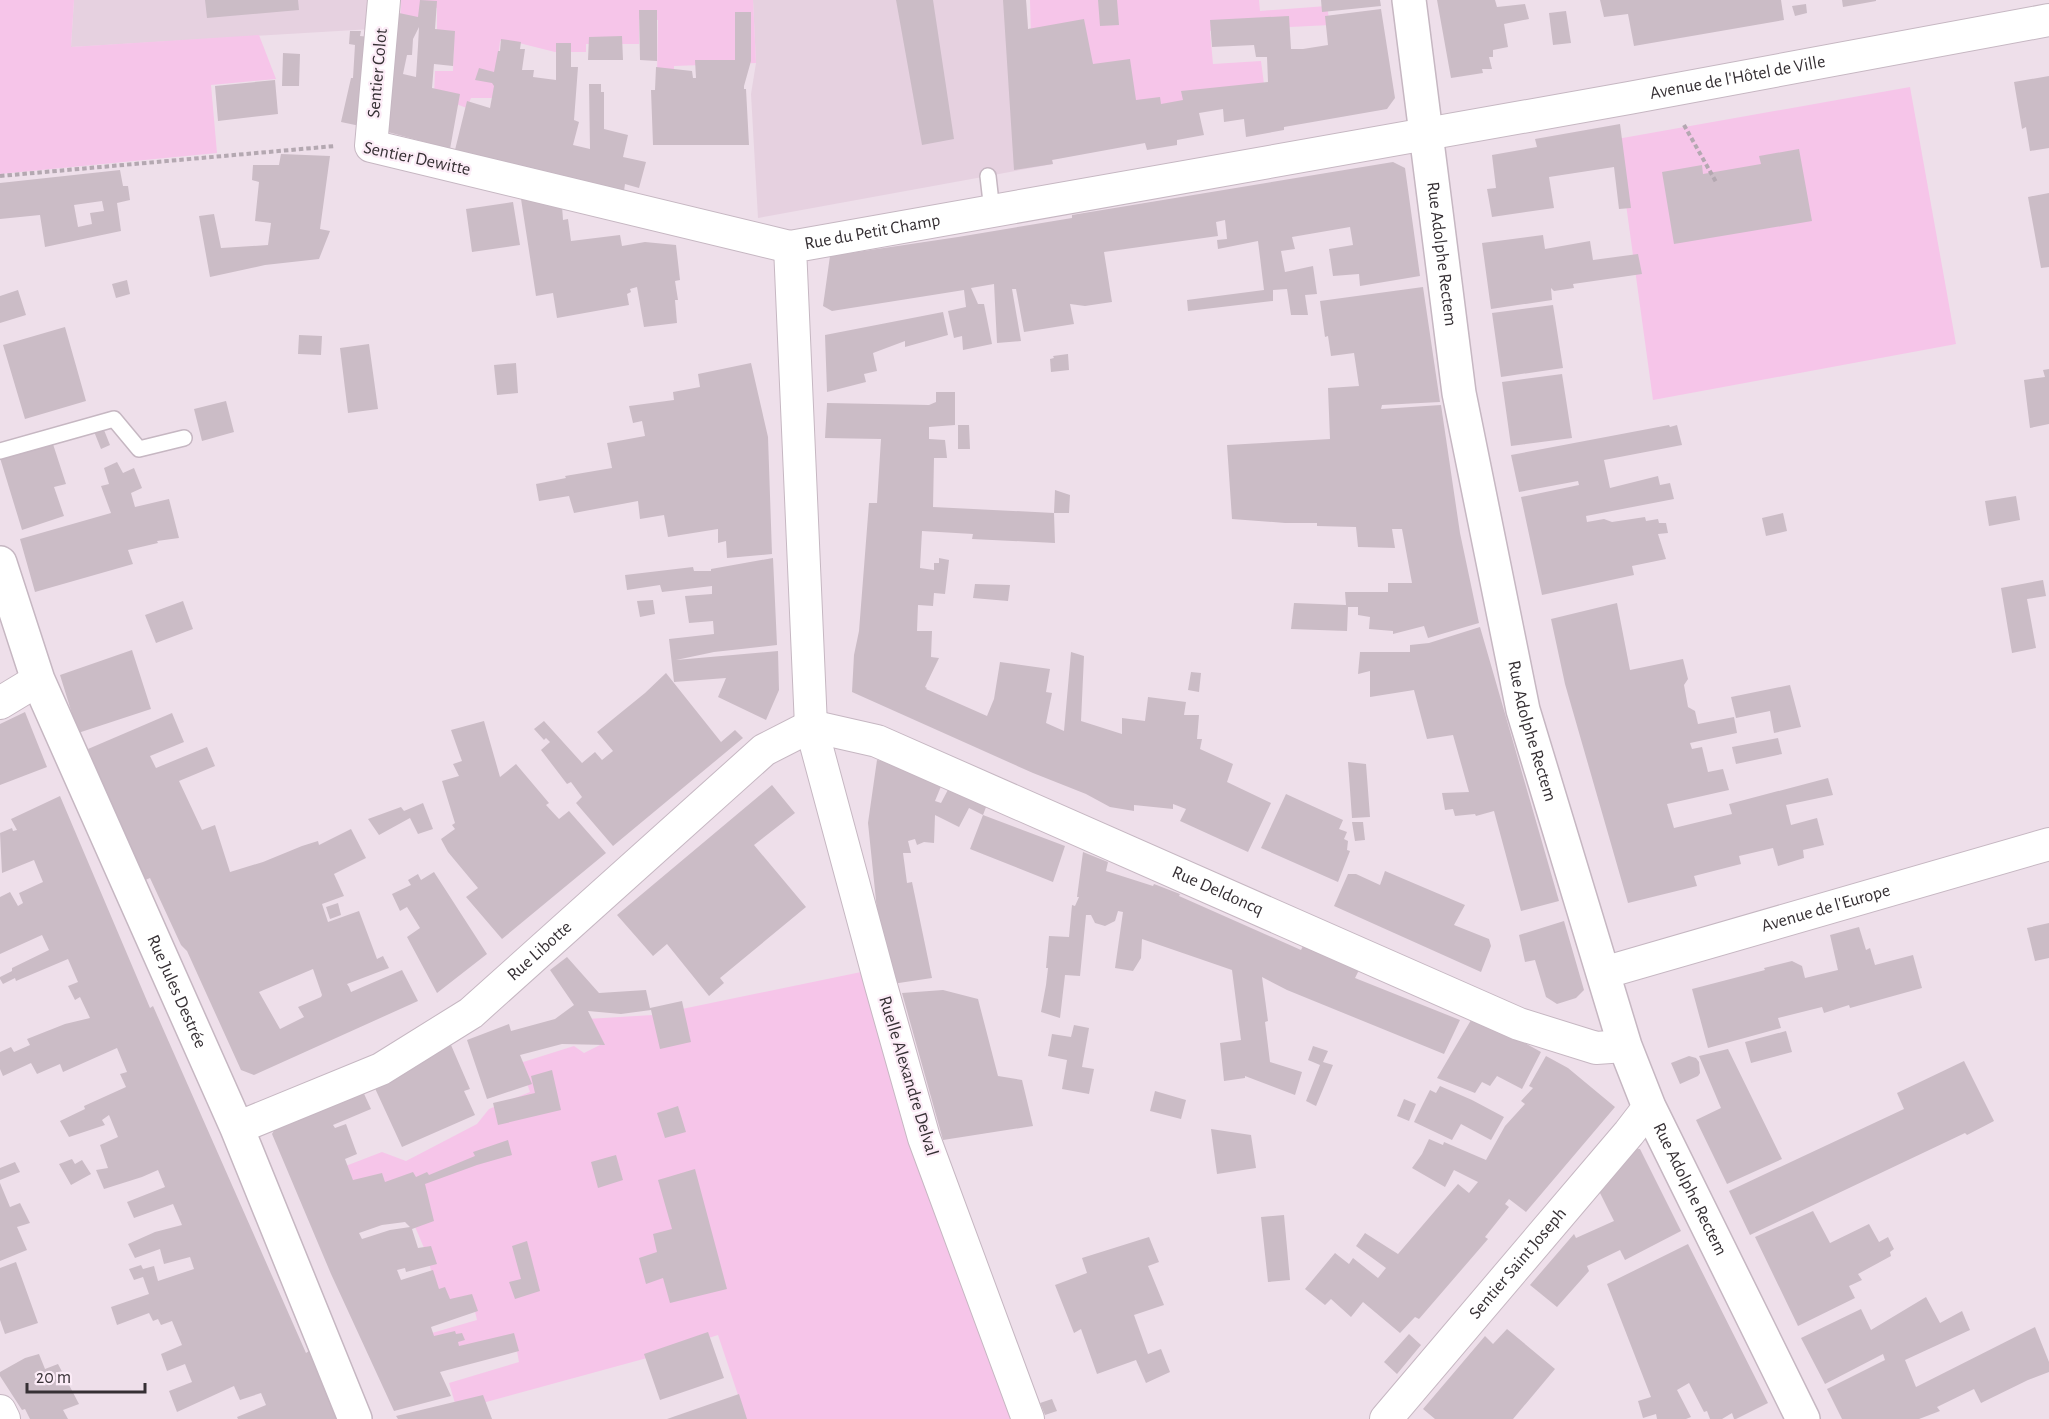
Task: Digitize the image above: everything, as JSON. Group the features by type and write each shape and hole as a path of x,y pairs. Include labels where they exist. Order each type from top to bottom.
{"street":[{"name":"Sentier Colot","path":"372,146 384,0"},
{"name":"Rue Adolphe Rectem","path":"1409,0 1459,393 1523,710 1625,1046 1649,1107 1803,1419"},
{"name":"Avenue de l'Hôtel de Ville","path":"1427,134 2049,20"},
{"name":"Rue du Petit Champ","path":"812,726 790,247 1427,134"},
{"name":"Sentier Dewitte","path":"372,146 790,247"},
{"name":"Rue Jules Destrée","path":"0,562 38,680 237,1128 355,1419"},
{"path":"0,703 38,680"},
{"name":"Rue Deldoncq","path":"812,726 877,741 1519,1024 1596,1048 1625,1046"},
{"name":"Rue Libotte","path":"237,1128 381,1069 471,1013 764,750 812,726"},
{"name":"Ruelle Alexandre Delval","path":"812,726 924,1138 1028,1419"},
{"name":"Avenue de l'Europe","path":"1603,973 2049,844"},
{"name":"Sentier Saint Joseph","path":"1386,1419 1649,1107"},
{"path":"0,1411 4,1419"}],"lane":[{"path":"988,176 992,211"},
{"path":"0,451 114,419 140,448 184,438"}],"path":[{"path":"1664,92 1716,182"},
{"name":"Sentier Dewitte","path":"0,176 282,150 372,146"}],"shaded area":[{"path":"0,0 74,0 71,47 259,35 276,79 211,85 217,153 0,174"},
{"path":"74,0 374,0 372,29 71,47"},
{"path":"401,0 753,0 756,63 674,66 674,76 657,76 658,20 639,19 639,44 586,44 586,52 555,52 515,42 500,41 494,98 471,98 467,108 434,96 435,71 453,71 454,38 437,37 437,8 421,6 419,25 400,23"},
{"path":"753,0 1026,0 1028,29 1084,19 1043,106 1053,164 758,218 751,94 756,63"},
{"path":"1030,0 1259,0 1260,11 1327,6 1330,25 1210,31 1213,64 1261,61 1265,92 1136,109 1031,37"},
{"path":"1910,87 1956,344 1653,400 1617,139"},
{"path":"866,971 905,1131 1011,1419 746,1419 718,1335 647,1358 457,1410 449,1383 519,1362 515,1340 461,1358 435,1346 432,1333 477,1320 473,1303 438,1297 427,1255 405,1203 352,1188 343,1167 382,1152 406,1161 477,1124 489,1109 530,1092 520,1063 574,1046 584,1053 600,1045 587,1019 653,1015"}],"building":[{"path":"205,0 298,0 299,10 207,18"},
{"path":"420,0 437,1 435,29 455,31 453,66 434,64 432,88 460,94 450,149 377,129 399,13 418,17","holes":["419,27 416,77 403,74 407,55 412,55 413,39"]},
{"path":"896,0 933,0 954,139 922,145"},
{"path":"1003,0 1026,0 1028,29 1084,19 1093,64 1130,59 1136,100 1160,97 1161,104 1183,100 1181,91 1268,82 1267,57 1256,57 1254,45 1212,47 1210,20 1289,16 1291,49 1303,49 1328,45 1325,16 1381,9 1395,98 1387,109 1284,127 1284,130 1246,137 1244,119 1224,122 1223,109 1199,113 1204,135 1177,140 1177,145 1147,150 1145,143 1052,160 1053,164 1014,170"},
{"path":"1098,0 1117,0 1119,25 1100,26"},
{"path":"1321,0 1380,0 1381,6 1322,12"},
{"path":"1437,0 1495,0 1497,7 1525,4 1529,19 1504,24 1508,47 1493,50 1493,57 1489,57 1492,69 1482,69 1483,73 1451,78"},
{"path":"1600,0 1781,0 1784,20 1634,46 1628,14 1604,17"},
{"path":"1842,0 1876,0 1876,1 1843,7"},
{"path":"1806,4 1807,13 1795,16 1792,6"},
{"path":"639,10 657,10 657,61 640,60"},
{"path":"1566,11 1571,43 1553,45 1549,13"},
{"path":"735,12 751,12 751,61 744,86 749,145 653,145 651,90 655,90 656,67 692,71 693,78 696,78 695,60 735,60"},
{"path":"350,31 361,31 360,36 371,37 360,126 341,122 351,78 353,78 355,45 349,44"},
{"path":"622,36 623,60 588,60 589,37"},
{"path":"501,39 521,42 520,49 525,49 522,70 534,70 533,77 556,80 556,43 571,43 571,67 578,67 574,120 579,122 573,145 590,149 589,84 601,84 601,92 604,92 604,129 628,135 623,157 646,162 639,188 625,184 624,191 565,179 455,150 467,101 490,108 494,86 492,83 475,80 479,68 494,72"},
{"path":"283,53 300,54 299,86 282,86"},
{"path":"2049,76 2049,148 2030,151 2026,127 2022,129 2014,82"},
{"path":"275,80 278,114 218,121 215,86"},
{"path":"1620,124 1631,208 1619,209 1614,167 1549,177 1554,208 1492,217 1487,189 1496,188 1492,155 1537,147 1535,139"},
{"path":"1799,149 1812,221 1674,244 1662,172 1702,165 1703,174 1761,164 1759,156"},
{"path":"281,154 330,156 320,229 330,231 319,259 265,265 210,277 199,216 214,214 221,248 268,245 271,223 255,221 259,182 252,180 253,165 279,165"},
{"path":"1393,162 1405,168 1420,276 1360,286 1359,274 1333,276 1329,249 1353,245 1350,227 1292,237 1295,249 1281,251 1285,272 1313,266 1317,294 1305,295 1308,315 1291,315 1287,289 1273,290 1273,301 1188,311 1187,300 1264,290 1258,241 1218,249 1217,240 1227,239 1225,220 1216,222 1218,236 1104,252 1112,302 1085,306 1070,304 1074,324 1024,332 1016,289 1012,289 1021,341 997,343 994,284 971,288 978,304 984,304 992,344 963,350 962,336 954,338 948,311 966,307 964,290 832,311 823,306 830,256 1072,218 1072,215"},
{"path":"120,170 123,186 128,186 130,200 117,203 121,231 45,247 40,215 0,219 0,183","holes":["102,201 104,211 90,213 92,224 78,227 74,205"]},
{"path":"2049,193 2049,267 2041,268 2028,197"},
{"path":"538,198 562,206 563,220 568,219 571,241 620,235 622,246 645,242 676,245 680,280 675,281 678,300 675,300 677,323 644,327 637,287 630,289 631,292 627,294 629,305 557,318 553,293 536,296 521,199"},
{"path":"513,202 520,245 472,252 466,209"},
{"path":"1543,235 1545,249 1590,241 1593,260 1638,254 1642,274 1573,284 1574,288 1554,291 1551,288 1552,300 1491,309 1482,243"},
{"path":"127,280 130,294 116,298 112,284"},
{"path":"1423,287 1440,402 1382,405 1381,409 1441,405 1460,533 1479,623 1428,638 1424,626 1393,634 1393,631 1369,629 1370,617 1358,615 1358,607 1348,607 1347,631 1291,629 1294,603 1346,605 1345,592 1388,592 1388,583 1412,583 1402,529 1392,529 1395,548 1358,547 1356,527 1232,519 1227,445 1330,439 1328,388 1359,386 1354,353 1331,356 1328,336 1325,337 1320,301"},
{"path":"18,290 26,315 0,323 0,296"},
{"path":"1553,305 1563,368 1501,377 1492,313"},
{"path":"943,312 948,335 905,347 905,341 873,353 877,371 864,374 866,382 827,392 825,335"},
{"path":"65,327 86,401 25,419 3,345"},
{"path":"299,335 322,336 321,355 298,354"},
{"path":"369,344 378,409 348,413 340,348"},
{"path":"1068,354 1069,370 1051,372 1050,359 1054,358 1053,356"},
{"path":"516,363 518,393 497,395 494,365"},
{"path":"751,363 768,437 772,554 727,558 726,541 718,543 718,529 668,537 664,515 640,519 638,501 574,513 569,496 539,501 536,484 566,478 565,476 612,468 607,443 645,436 642,421 633,423 629,406 674,400 673,392 700,387 698,374"},
{"path":"2049,369 2049,424 2030,428 2024,380 2045,377 2043,370"},
{"path":"1562,374 1572,438 1511,446 1502,382"},
{"path":"936,392 955,392 955,425 929,427 929,439 945,440 947,458 934,458 933,507 1054,513 1055,543 972,539 973,534 922,531 920,568 934,570 934,563 939,563 939,558 949,560 945,594 934,593 933,606 918,605 917,631 932,631 931,657 939,658 926,689 987,716 994,699 1000,662 1050,669 1046,692 1052,693 1046,723 1064,731 1071,652 1084,656 1081,721 1122,734 1122,718 1145,721 1148,697 1186,702 1184,715 1199,715 1197,739 1202,739 1200,749 1233,764 1227,782 1271,803 1248,852 1180,821 1186,809 1173,804 1173,809 1134,805 1134,811 1110,807 1086,794 1033,773 852,692 869,503 877,503 881,439 825,438 827,403 929,405 936,402"},
{"path":"226,401 234,432 202,441 194,409"},
{"path":"102,425 110,445 101,449 93,429"},
{"path":"958,425 969,425 970,449 958,449"},
{"path":"1669,425 1670,427 1677,425 1682,445 1604,460 1610,488 1658,476 1660,485 1670,483 1674,499 1586,516 1587,522 1604,519 1612,522 1645,517 1646,521 1658,519 1659,523 1666,523 1668,533 1658,534 1666,559 1632,566 1634,575 1542,595 1521,497 1579,485 1578,481 1519,492 1511,455"},
{"path":"52,441 66,484 54,487 64,516 22,530 0,458"},
{"path":"117,462 123,473 134,468 142,488 131,493 135,507 169,499 179,538 157,541 158,543 128,550 133,564 35,592 20,539 111,513 101,486 109,484 104,468"},
{"path":"1055,490 1070,495 1069,513 1054,513"},
{"path":"2016,496 2020,520 1989,526 1985,501"},
{"path":"1783,513 1787,531 1766,536 1762,518"},
{"path":"773,558 777,645 714,652 676,660 778,651 779,690 766,720 718,697 726,678 674,682 669,639 714,634 713,621 689,623 685,596 712,594 712,586 662,592 660,585 627,590 625,575 693,567 694,571 711,571 711,569"},
{"path":"2043,580 2046,596 2027,599 2036,648 2012,653 2001,588"},
{"path":"975,584 1010,585 1008,601 973,598"},
{"path":"653,600 655,614 640,617 637,601"},
{"path":"183,601 193,629 156,643 145,615"},
{"path":"1617,603 1630,670 1683,659 1688,679 1684,685 1688,707 1695,711 1698,724 1734,717 1737,733 1690,743 1692,749 1702,747 1708,772 1723,769 1729,790 1667,804 1674,828 1732,814 1729,804 1828,778 1833,795 1786,805 1791,825 1817,818 1824,845 1803,850 1804,858 1778,866 1773,848 1739,856 1741,864 1694,876 1697,886 1628,903 1565,684 1551,619"},
{"path":"1480,627 1559,901 1521,911 1494,811 1476,816 1475,814 1455,816 1453,809 1445,810 1442,793 1469,792 1453,735 1427,739 1414,690 1370,697 1370,671 1358,674 1360,652 1410,652 1410,645 1429,643"},
{"path":"132,650 151,709 78,733 60,675"},
{"path":"1191,672 1201,673 1199,692 1188,690"},
{"path":"666,673 721,742 735,730 743,738 613,846 576,803 582,797 571,782 567,784 541,750 550,742 546,738 544,740 534,729 544,721 582,763 595,752 602,760 613,751 597,732"},
{"path":"1790,685 1801,727 1774,733 1770,711 1736,718 1731,697"},
{"path":"25,712 47,767 0,785 0,724"},
{"path":"172,713 184,742 150,756 156,768 207,747 215,766 179,781 202,830 215,825 230,872 318,841 319,845 351,829 366,858 334,874 344,896 322,904 328,922 359,911 377,959 383,956 389,968 347,984 351,992 402,970 418,1001 254,1075 241,1070 187,951 181,945 150,878 143,881 88,749","holes":["313,969 322,995 298,1007 304,1017 280,1029 259,992"]},
{"path":"484,721 500,777 516,764 549,803 546,805 559,819 569,811 606,853 502,939 466,897 478,888 448,852 441,839 455,829 452,825 455,823 442,781 459,776 453,764 462,761 451,730"},
{"path":"1778,738 1782,754 1736,764 1732,747"},
{"path":"877,760 919,767 944,779 935,801 941,803 951,784 988,802 983,815 969,808 959,827 935,815 934,843 924,842 917,845 915,839 908,841 911,853 903,853 907,883 912,882 932,978 892,984 877,910 868,823"},
{"path":"1348,762 1366,764 1370,817 1352,818"},
{"path":"772,785 795,813 754,845 806,907 720,978 724,983 709,996 667,944 653,956 617,915"},
{"path":"1286,794 1343,820 1339,829 1347,832 1344,839 1348,841 1347,850 1350,851 1338,882 1261,848"},
{"path":"60,796 150,1008 153,1006 306,1353 309,1351 330,1382 347,1419 238,1419 237,1417 266,1405 261,1393 240,1400 234,1386 177,1412 169,1391 192,1382 185,1364 167,1371 161,1354 182,1345 172,1321 161,1325 158,1319 153,1321 149,1313 117,1325 111,1307 149,1294 143,1277 134,1280 129,1269 141,1265 143,1269 154,1266 158,1281 194,1269 190,1257 164,1264 160,1249 135,1258 128,1244 155,1232 182,1225 173,1204 134,1218 127,1202 165,1187 158,1170 104,1189 96,1170 108,1168 100,1145 118,1137 109,1115 102,1120 105,1125 69,1137 60,1121 85,1109 84,1106 126,1087 120,1074 127,1072 117,1048 63,1072 60,1064 37,1074 31,1063 3,1076 0,1069 0,1052 11,1047 14,1052 30,1045 27,1039 65,1024 90,1018 80,997 75,1000 68,986 78,982 68,959 16,981 15,978 3,984 0,979 12,971 12,968 49,950 42,935 0,954 0,897 10,892 18,906 23,903 19,893 43,882 34,860 2,873 0,833 12,828 13,831 17,830 11,819"},
{"path":"423,803 433,829 418,834 410,818 379,835 368,819 401,807 404,811"},
{"path":"983,815 1065,846 1053,882 970,849"},
{"path":"1352,822 1363,822 1365,840 1355,841"},
{"path":"1083,852 1108,862 1106,871 1153,886 1154,884 1180,894 1179,896 1301,950 1304,944 1360,968 1355,978 1460,1020 1444,1054 1287,990 1262,977 1268,1021 1265,1022 1270,1062 1302,1072 1295,1095 1245,1076 1245,1078 1224,1081 1220,1043 1241,1040 1232,970 1142,939 1141,958 1133,971 1115,968 1123,912 1118,911 1115,921 1105,926 1095,923 1091,915 1086,915 1080,976 1065,975 1060,1018 1041,1012 1048,968 1046,968 1049,936 1069,937 1072,905 1075,906 1079,897 1077,897"},
{"path":"1385,871 1465,905 1454,925 1489,939 1491,946 1481,972 1334,906 1348,874 1356,874 1380,885"},
{"path":"434,872 487,954 437,993 407,937 420,928 407,907 400,911 392,894 411,885 408,880 418,874 421,880"},
{"path":"338,903 341,915 330,919 326,907"},
{"path":"1564,921 1584,990 1576,998 1557,1004 1546,997 1535,960 1525,962 1519,935"},
{"path":"2049,923 2049,958 2035,961 2027,928"},
{"path":"1859,927 1866,950 1870,948 1875,965 1913,955 1922,988 1850,1008 1849,1005 1824,1013 1822,1007 1778,1018 1781,1028 1708,1048 1692,989 1792,961 1802,966 1805,978 1838,970 1830,935"},
{"path":"567,957 599,993 646,990 650,1008 682,1001 691,1042 660,1049 651,1010 621,1014 588,1011 605,1045 562,1044 520,1055 532,1084 487,1099 467,1040 509,1024 511,1031 555,1019 574,1005 550,970"},
{"path":"943,990 978,999 998,1076 1022,1080 1033,1126 943,1140 902,993"},
{"path":"1474,1015 1541,1052 1522,1089 1497,1076 1490,1086 1482,1082 1475,1093 1437,1078"},
{"path":"1074,1025 1089,1028 1082,1067 1094,1069 1089,1094 1062,1089 1067,1060 1048,1056 1052,1034 1071,1037"},
{"path":"1786,1031 1792,1052 1751,1063 1745,1042"},
{"path":"451,1045 470,1089 464,1091 475,1115 402,1147 373,1084 414,1061"},
{"path":"1313,1046 1328,1051 1323,1062 1333,1065 1316,1106 1306,1101 1320,1065 1308,1060"},
{"path":"1728,1049 1782,1159 1727,1184 1696,1120 1721,1108 1699,1056"},
{"path":"1546,1056 1568,1068 1615,1107 1526,1212 1509,1199 1505,1204 1509,1207 1485,1237 1488,1239 1419,1319 1415,1317 1400,1333 1363,1302 1351,1317 1331,1299 1325,1305 1305,1289 1335,1253 1349,1264 1353,1258 1378,1278 1386,1268 1356,1246 1365,1233 1398,1254 1458,1184 1469,1193 1478,1182 1454,1170 1445,1187 1412,1168 1429,1139 1443,1145 1444,1142 1486,1160 1505,1126 1525,1104 1521,1101 1533,1088 1529,1086"},
{"path":"1689,1056 1696,1058 1699,1062 1700,1073 1680,1084 1671,1063"},
{"path":"1964,1061 1994,1121 1750,1235 1729,1191 1904,1109 1897,1093"},
{"path":"552,1070 561,1110 498,1125 493,1103 535,1093 531,1076"},
{"path":"360,1085 371,1109 333,1125 335,1128 346,1124 357,1154 345,1159 353,1180 382,1173 385,1182 413,1172 416,1177 427,1172 429,1175 475,1156 473,1152 508,1140 512,1155 425,1184 434,1221 412,1229 418,1248 431,1246 437,1264 406,1272 405,1268 397,1270 401,1280 433,1270 439,1289 445,1287 450,1299 472,1294 478,1311 431,1327 434,1336 455,1331 456,1334 462,1333 465,1340 458,1342 459,1346 514,1333 519,1351 440,1372 451,1396 394,1411 331,1274 272,1134 280,1120","holes":["405,1222 410,1227 390,1230 362,1239 359,1233 382,1225"]},
{"path":"1440,1086 1504,1117 1491,1140 1461,1124 1452,1140 1414,1122 1430,1090 1436,1093"},
{"path":"1155,1091 1186,1100 1181,1119 1150,1111"},
{"path":"1404,1099 1416,1104 1409,1121 1397,1116"},
{"path":"678,1106 686,1132 665,1138 657,1113"},
{"path":"1211,1129 1251,1135 1256,1168 1217,1174"},
{"path":"1631,1148 1640,1149 1681,1231 1625,1260 1620,1250 1587,1266 1589,1271 1557,1307 1530,1285 1574,1234 1576,1238 1614,1221 1597,1187"},
{"path":"616,1155 623,1180 598,1188 591,1162"},
{"path":"72,1159 75,1164 82,1160 91,1174 71,1185 59,1164"},
{"path":"15,1162 20,1172 0,1180 0,1168"},
{"path":"695,1169 727,1289 670,1303 663,1278 646,1284 639,1258 657,1252 653,1234 672,1229 658,1180"},
{"path":"0,1183 10,1207 20,1203 30,1223 17,1227 27,1250 0,1261"},
{"path":"1813,1211 1830,1243 1869,1224 1879,1242 1888,1237 1894,1249 1890,1252 1891,1256 1858,1274 1862,1280 1849,1286 1855,1298 1798,1326 1755,1237"},
{"path":"1284,1215 1290,1280 1268,1282 1261,1217"},
{"path":"1149,1237 1159,1262 1148,1266 1164,1305 1134,1315 1148,1354 1161,1349 1170,1372 1146,1383 1136,1360 1097,1374 1081,1329 1074,1333 1055,1285 1087,1273 1082,1258"},
{"path":"527,1241 540,1291 515,1299 509,1282 521,1279 512,1246"},
{"path":"1688,1244 1768,1403 1736,1419 1732,1413 1722,1419 1710,1419 1689,1383 1677,1390 1691,1417 1686,1419 1657,1419 1656,1414 1643,1418 1638,1401 1651,1397 1607,1284"},
{"path":"16,1262 38,1323 5,1334 0,1320 0,1268"},
{"path":"1926,1297 1940,1323 1962,1311 1970,1330 1905,1360 1916,1387 2035,1327 2049,1362 2049,1372 1981,1403 1974,1389 1937,1407 1940,1411 1919,1419 1842,1419 1827,1389 1885,1360 1883,1354 1825,1384 1801,1338 1861,1309 1871,1330"},
{"path":"1507,1329 1555,1369 1513,1419 1435,1419 1423,1409 1485,1336 1493,1344"},
{"path":"708,1332 724,1378 660,1400 644,1354"},
{"path":"1409,1334 1421,1345 1397,1374 1384,1362"},
{"path":"39,1354 45,1369 58,1364 79,1404 63,1410 68,1419 30,1419 0,1376 0,1372 25,1358"},
{"path":"739,1394 747,1419 667,1419"},
{"path":"483,1395 492,1419 398,1419 396,1416"},
{"path":"1052,1399 1057,1411 1045,1415 1040,1403"}]}
